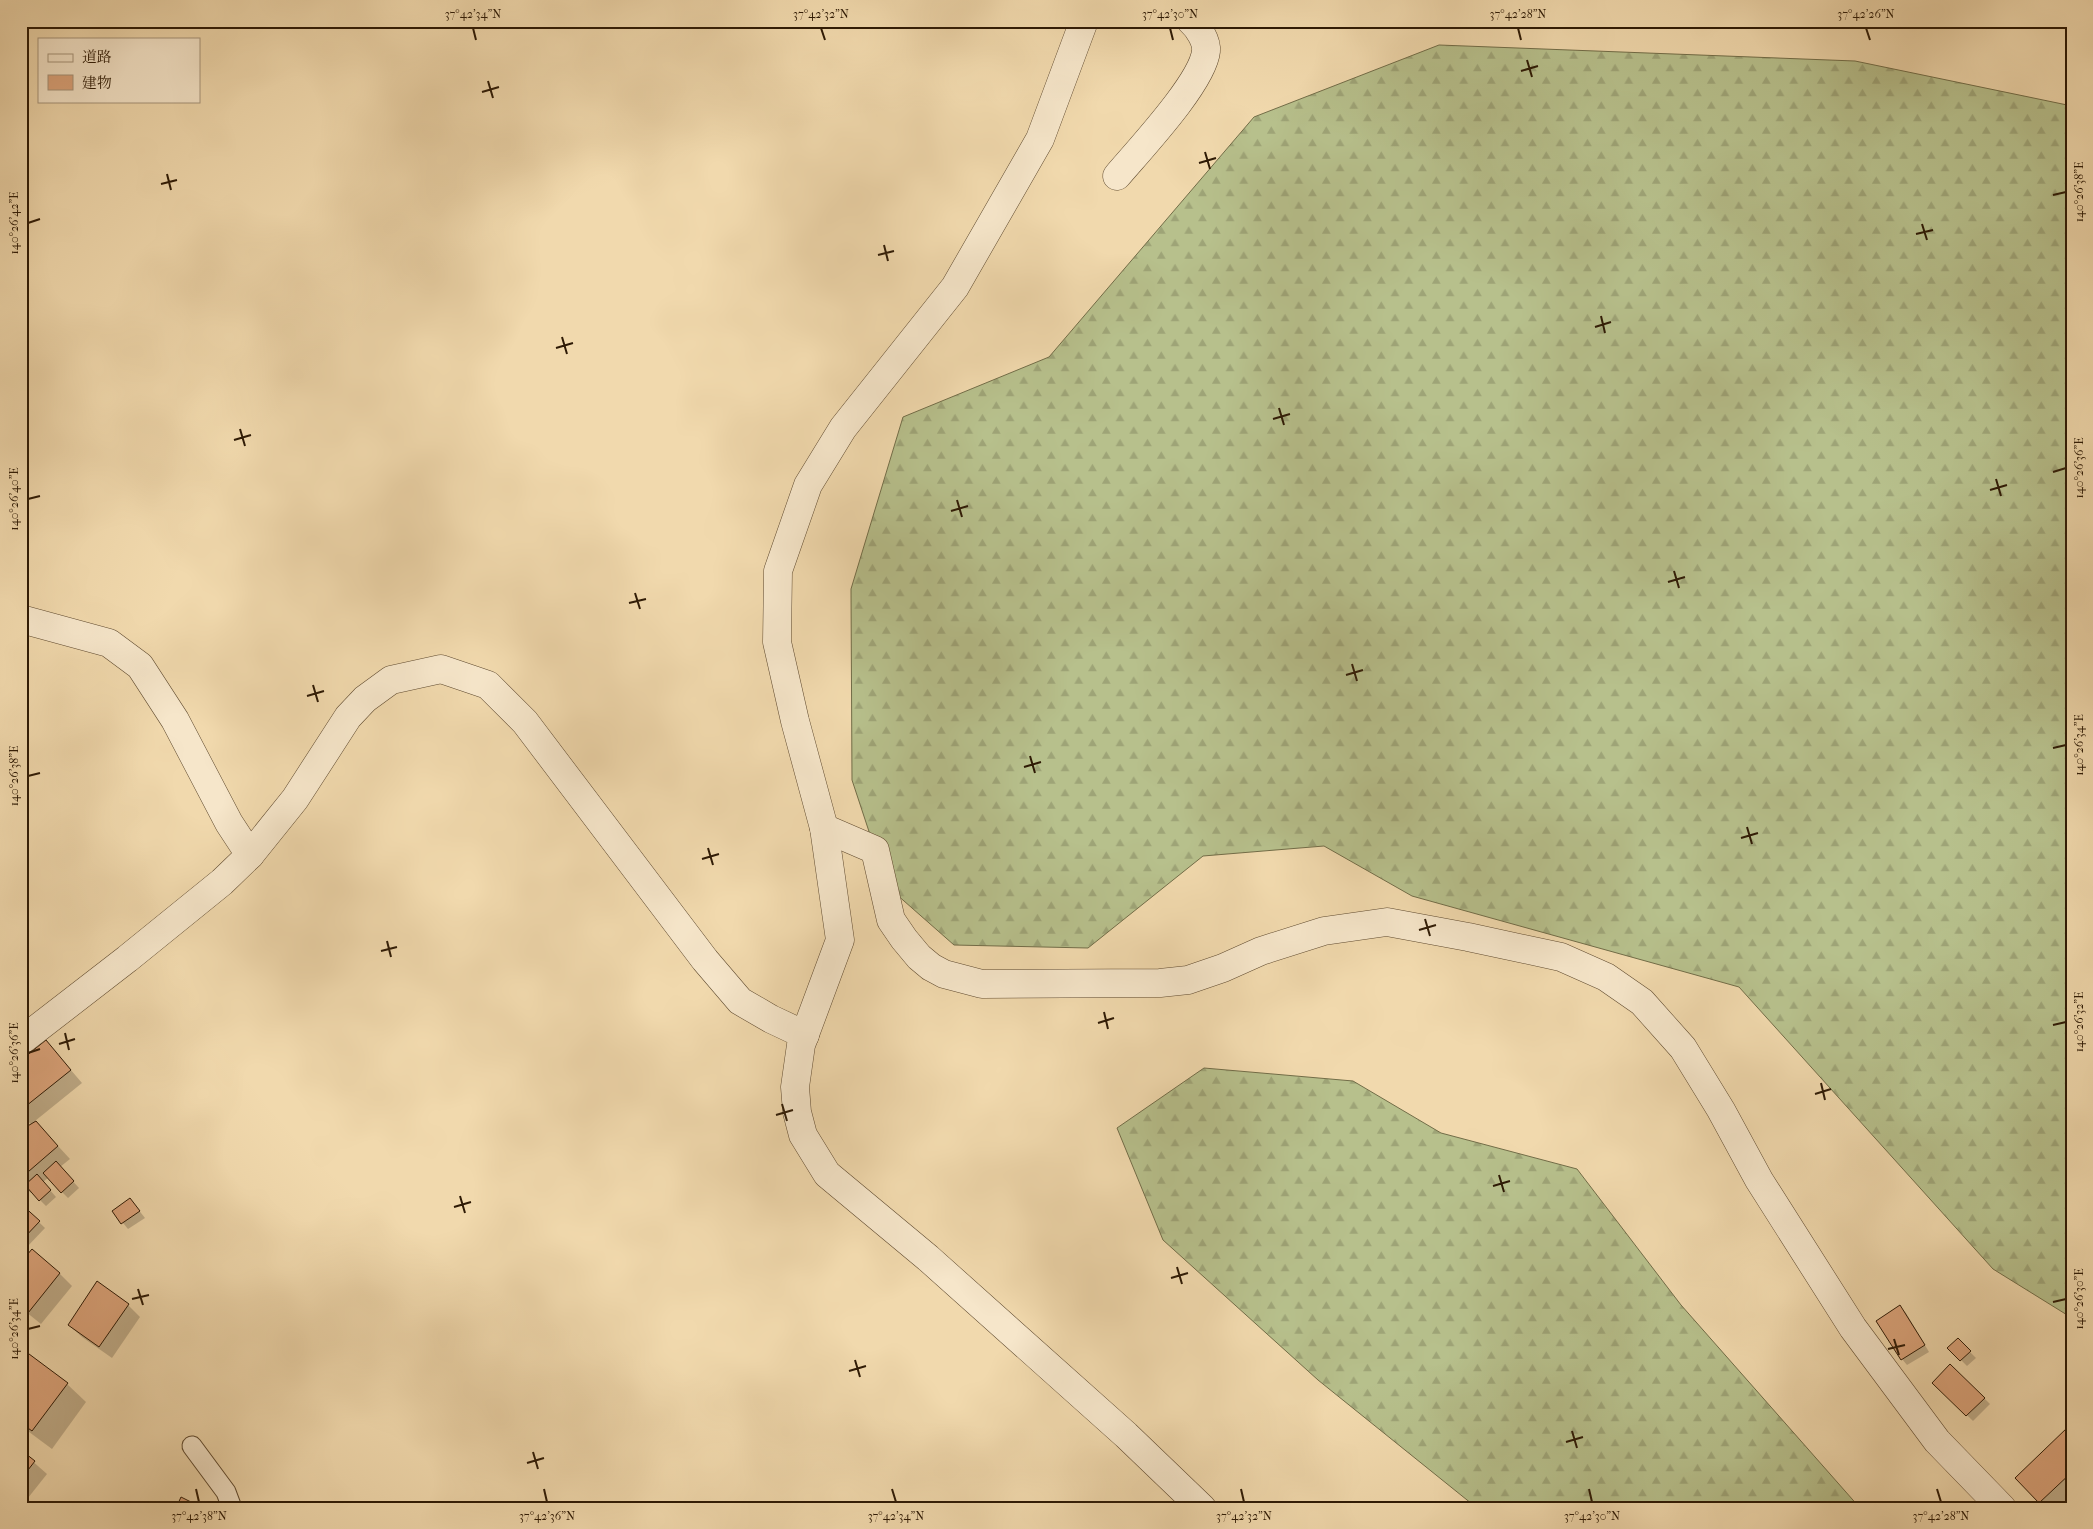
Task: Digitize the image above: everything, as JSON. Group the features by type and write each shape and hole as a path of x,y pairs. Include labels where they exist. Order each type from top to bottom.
{"street":[{"path":"1084,21 1040,139 955,287 843,428 808,485 778,571 777,642 795,721 824,828 840,940 801,1045 795,1087 797,1112 803,1135 827,1174 928,1258 1126,1435 1202,1508"},
{"path":"1117,176 1167,117 1202,68 1207,49 1198,27 1191,21"},
{"path":"21,619 109,643 140,666 175,720 229,823 250,855"},
{"path":"21,1041 127,960 215,888 250,855 295,800 348,717 366,699 391,680 441,669 488,685 525,722 706,960 740,1000 771,1019 805,1034"},
{"path":"824,828 875,850 892,920 904,940 919,957 931,967 944,974 982,984 1160,983 1188,980 1223,968 1262,951 1324,931 1387,922 1560,957 1606,977 1642,1002 1683,1048 1721,1110 1758,1180 1853,1328 1937,1441 2002,1508"}],"lane":[{"path":"192,1446 226,1492 232,1508"}],"green space":[{"path":"1439,45 1855,61 2072,106 2072,1318 1993,1269 1739,987 1412,896 1324,846 1203,856 1088,948 954,945 887,886 852,780 851,589 903,417 1049,357 1254,117"},
{"path":"1204,1068 1353,1081 1441,1133 1577,1169 1681,1305 1860,1508 1477,1508 1318,1380 1163,1240 1117,1128"}],"building":[{"path":"46,1040 71,1070 21,1110 21,1060"},
{"path":"36,1121 58,1146 21,1178 21,1126 26,1127"},
{"path":"56,1161 74,1181 61,1193 43,1173"},
{"path":"37,1174 51,1190 39,1201 25,1185"},
{"path":"130,1198 140,1211 121,1224 112,1211"},
{"path":"21,1204 40,1221 21,1241"},
{"path":"32,1249 60,1273 28,1313 21,1307 21,1262"},
{"path":"97,1281 129,1304 99,1347 68,1325"},
{"path":"1900,1305 1925,1345 1901,1360 1876,1321"},
{"path":"1958,1338 1971,1351 1960,1361 1947,1348"},
{"path":"21,1348 68,1383 32,1431 21,1423"},
{"path":"1950,1364 1985,1398 1966,1416 1932,1383"},
{"path":"2068,1427 2072,1431 2072,1472 2039,1503 2015,1478"},
{"path":"21,1450 35,1461 21,1479"},
{"path":"181,1497 203,1508 176,1508"}]}
